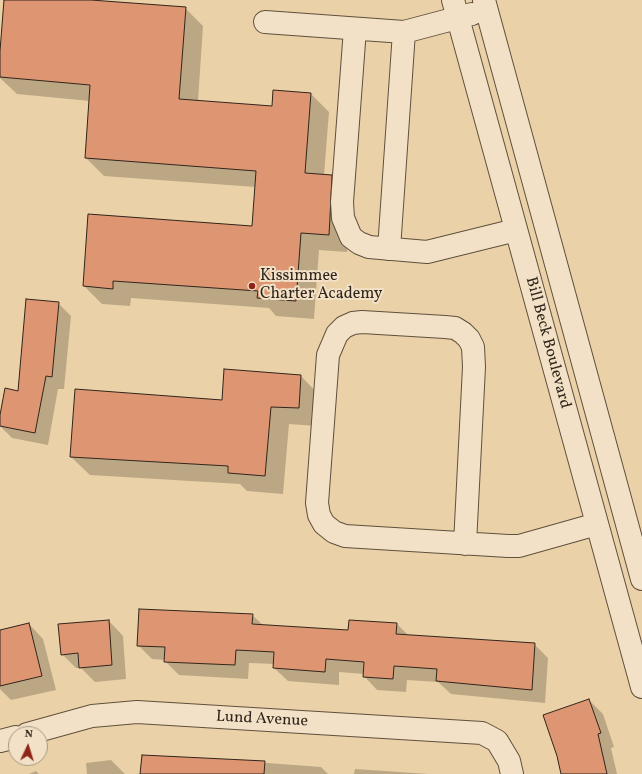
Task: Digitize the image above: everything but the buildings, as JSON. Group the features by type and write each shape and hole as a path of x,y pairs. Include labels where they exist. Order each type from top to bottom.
{"street":[{"path":"265,22 404,32 455,9 485,6"},
{"name":"Bill Beck Boulevard","path":"485,6 642,579"},
{"name":"Bill Beck Boulevard","path":"455,9 642,687"},
{"path":"355,29 342,202 343,218 351,237 359,243 369,247 427,252 516,230"},
{"path":"389,249 404,32"},
{"path":"465,544 474,362 473,347 469,339 463,333 454,328 362,322 353,323 344,327 337,334 328,354 317,488 319,515 324,524 334,532 345,536 465,544 518,546 597,524"},
{"name":"Lund Avenue","path":"48,728 92,716 137,712 482,733 497,741 509,761 512,774"}],"place":[{"name":"Kissimmee Charter Academy","path":"252,286"}]}
